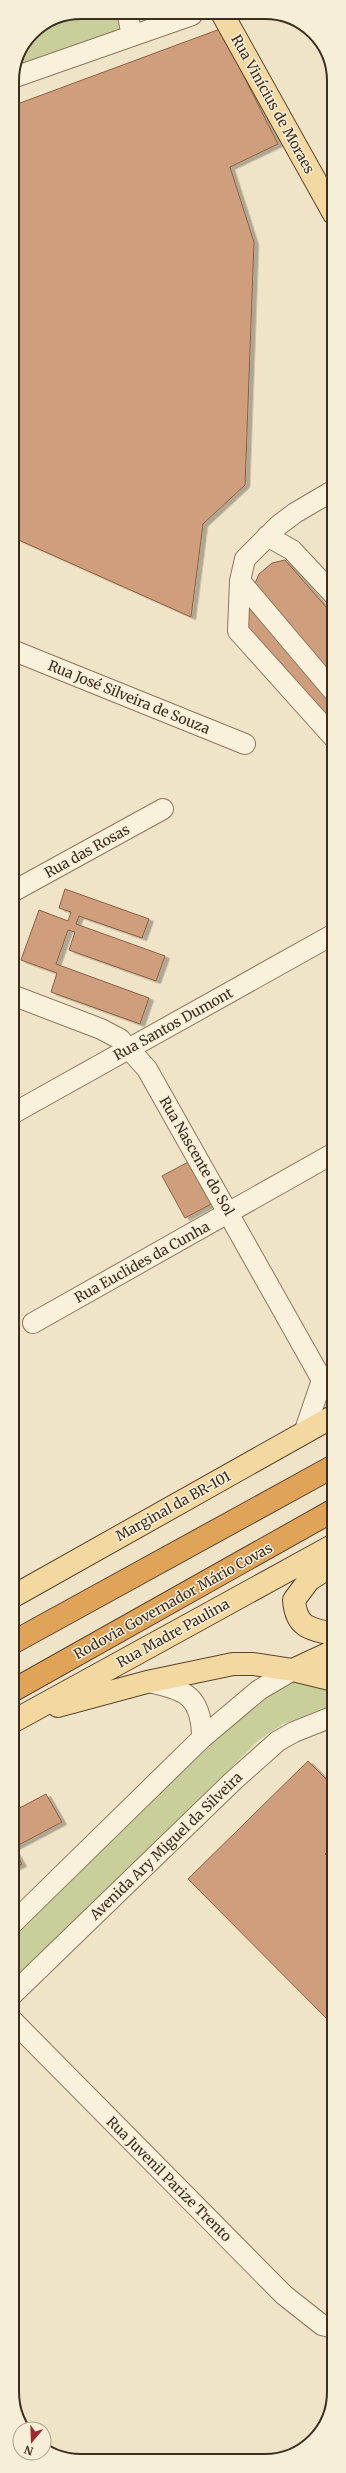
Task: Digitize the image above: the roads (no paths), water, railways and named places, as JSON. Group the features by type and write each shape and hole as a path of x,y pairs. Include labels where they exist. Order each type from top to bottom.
{"highway":[{"path":"19,1639 327,1470"},
{"name":"Rodovia Governador Mário Covas","path":"19,1687 327,1514"}],"main road":[{"name":"Rua Vinícius de Moraes","path":"225,19 327,201"},
{"name":"Marginal da BR-101","path":"19,1593 327,1420"},
{"name":"Rua Madre Paulina","path":"19,1718 327,1549"},
{"path":"327,1568 309,1580 294,1600 295,1614 302,1624 314,1630 327,1633"},
{"path":"293,1670 327,1654"},
{"path":"19,1718 147,1682 233,1664 254,1664 293,1670 327,1678"}],"street":[{"path":"129,19 132,36"},
{"path":"19,75 181,19"},
{"path":"327,494 295,512 267,536 245,559 240,581 238,631 327,730"},
{"path":"267,536 292,550 327,588"},
{"path":"240,581 327,684"},
{"name":"Rua José Silveira de Souza","path":"19,653 245,744"},
{"name":"Rua das Rosas","path":"19,888 163,809"},
{"name":"Rua Santos Dumont","path":"19,1110 327,938"},
{"name":"Rua Nascente do Sol","path":"19,998 101,1028 120,1039 130,1048 147,1069 229,1212 327,1375"},
{"name":"Rua Euclides da Cunha","path":"33,1323 327,1157"},
{"path":"304,1433 327,1379"},
{"path":"19,1917 202,1738 259,1690 293,1670"},
{"path":"147,1682 179,1690 192,1699 200,1713 202,1738"},
{"name":"Avenida Ary Miguel da Silveira","path":"19,1988 233,1781 278,1741 294,1732 327,1719"},
{"name":"Rua Juvenil Parize Trento","path":"19,2027 284,2295 322,2325 327,2326"}]}
